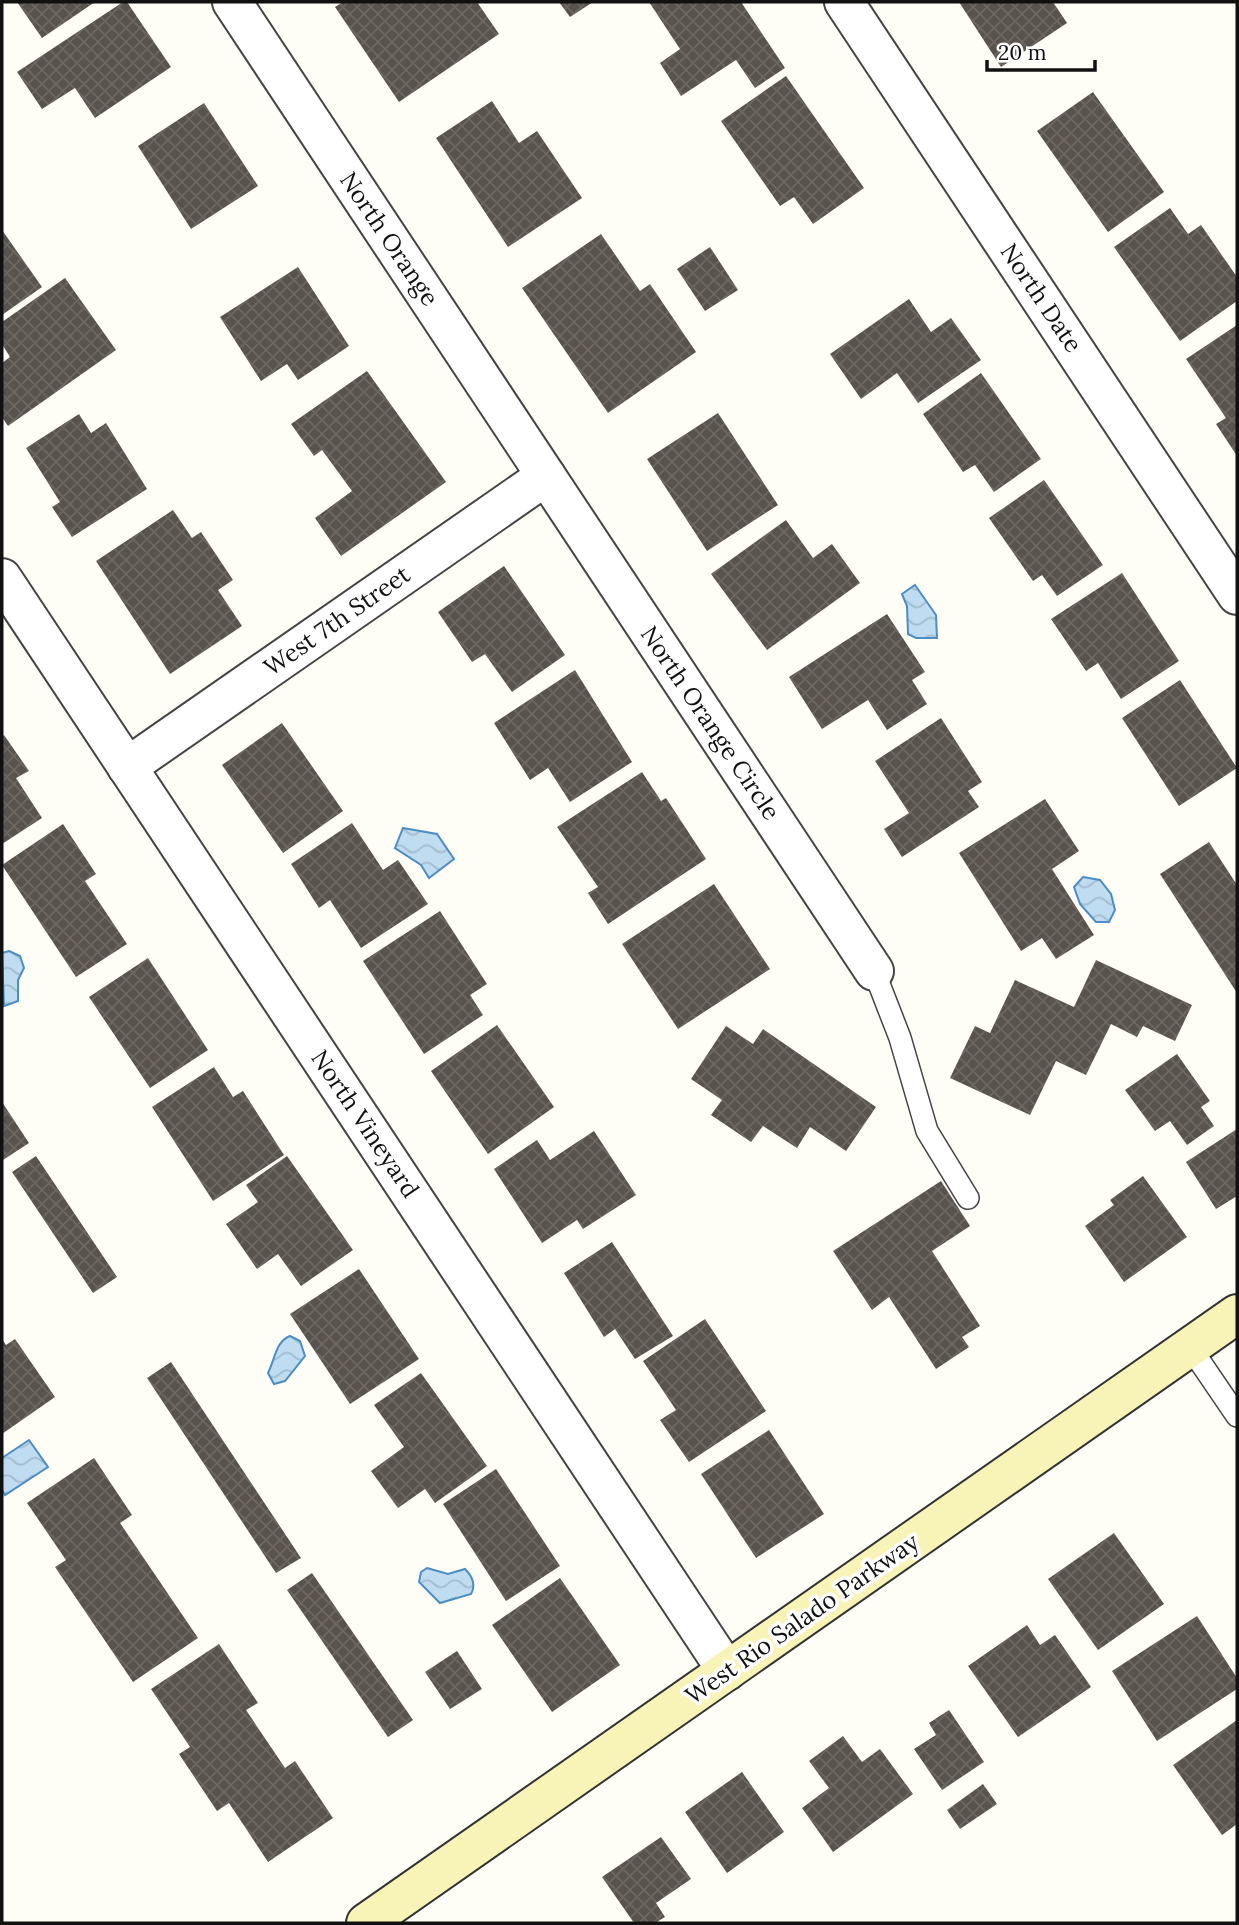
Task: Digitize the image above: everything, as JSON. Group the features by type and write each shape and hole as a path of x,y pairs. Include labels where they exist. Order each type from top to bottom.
{"main road":[{"name":"West Rio Salado Parkway","path":"366,1923 1237,1314"}],"street":[{"name":"North Orange","path":"232,2 546,476"},
{"name":"North Date","path":"844,2 1237,595"},
{"name":"West 7th Street","path":"127,767 546,476"},
{"name":"North Orange Circle","path":"546,476 874,971"},
{"name":"North Vineyard","path":"2,578 727,1671"}],"lane":[{"path":"874,971 900,1038 927,1131 968,1198"},
{"path":"1190,1347 1237,1416"}],"water":[{"path":"915,585 936,615 937,638 916,638 908,634 907,606 902,594"},
{"path":"403,828 437,834 454,859 429,878 421,865 395,848"},
{"path":"1083,877 1100,880 1111,894 1115,910 1109,922 1096,922 1080,904 1074,887"},
{"path":"9,951 20,956 24,968 18,980 18,1001 4,1006 2,953"},
{"path":"290,1336 300,1341 305,1356 285,1381 274,1384 268,1373 279,1346"},
{"path":"29,1440 48,1467 5,1495 2,1490 2,1458"},
{"path":"427,1568 448,1574 465,1569 473,1581 471,1594 440,1603 419,1582 421,1572"}],"building":[{"path":"17,2 95,2 42,38"},
{"path":"123,2 127,2 171,67 95,118 75,88 42,109 17,72"},
{"path":"343,2 477,2 499,34 399,102 335,7"},
{"path":"559,2 593,2 570,17"},
{"path":"649,2 741,2 785,68 755,88 736,60 681,96 660,63 680,49"},
{"path":"959,2 1053,2 1067,23 1001,67"},
{"path":"786,76 864,188 813,224 794,197 780,206 721,121"},
{"path":"1093,92 1164,192 1108,232 1037,131"},
{"path":"492,101 519,143 537,131 582,198 508,247 436,138"},
{"path":"204,103 258,186 191,229 138,146"},
{"path":"1170,208 1188,234 1201,225 1237,277 1237,301 1180,341 1114,247"},
{"path":"2,230 42,287 2,315"},
{"path":"601,234 640,291 650,284 696,352 608,413 522,288"},
{"path":"710,247 738,290 705,311 677,269"},
{"path":"298,267 349,346 298,380 287,364 261,381 220,317"},
{"path":"65,278 116,350 8,426 2,417 2,363 10,357 2,344 2,322"},
{"path":"909,299 931,332 951,318 981,360 918,403 897,373 861,399 830,354"},
{"path":"1237,325 1237,456 1216,424 1226,418 1186,359"},
{"path":"367,371 446,482 341,556 315,518 352,491 322,450 314,456 291,424"},
{"path":"981,373 1041,459 994,492 975,465 963,472 923,414"},
{"path":"718,413 778,505 707,551 647,459"},
{"path":"79,414 91,433 106,423 147,489 72,537 52,507 60,502 26,448"},
{"path":"1044,480 1103,565 1057,596 1042,575 1033,581 989,518"},
{"path":"173,510 192,538 201,532 233,580 218,590 242,626 170,674 96,561"},
{"path":"786,520 813,558 832,544 860,583 767,650 711,574"},
{"path":"504,566 565,655 512,692 485,654 472,662 438,612"},
{"path":"1122,573 1179,661 1121,699 1098,663 1086,671 1051,619"},
{"path":"887,614 925,672 912,680 927,704 887,730 868,700 822,729 789,677"},
{"path":"575,670 632,762 570,802 548,768 530,780 494,723"},
{"path":"1180,680 1237,768 1179,806 1122,718"},
{"path":"941,718 982,782 968,791 979,807 902,857 884,829 909,813 875,761"},
{"path":"282,723 343,811 283,853 222,765"},
{"path":"4,735 29,771 16,778 42,818 2,844 2,737"},
{"path":"642,772 661,801 666,798 706,859 608,924 588,893 598,887 557,827"},
{"path":"1045,799 1079,851 1052,869 1094,935 1056,959 1042,938 1021,951 959,853"},
{"path":"352,823 383,870 398,860 428,904 361,948 330,900 319,908 291,864"},
{"path":"63,824 96,874 85,881 127,944 76,977 2,865"},
{"path":"1209,842 1237,885 1237,993 1160,874"},
{"path":"714,884 770,969 678,1029 622,944"},
{"path":"440,911 487,984 470,995 483,1015 424,1054 363,961"},
{"path":"148,958 208,1050 150,1088 89,997"},
{"path":"1096,960 1192,1005 1175,1041 1143,1026 1137,1037 1111,1024 1086,1075 1056,1061 1030,1115 950,1078 975,1026 990,1033 1015,980 1074,1007"},
{"path":"497,1025 554,1107 488,1154 431,1071"},
{"path":"726,1026 753,1044 763,1029 876,1107 846,1151 810,1127 797,1148 763,1126 751,1142 711,1115 722,1100 691,1079"},
{"path":"1177,1054 1210,1101 1201,1107 1214,1126 1187,1145 1170,1121 1155,1131 1125,1090"},
{"path":"214,1067 233,1097 243,1091 284,1155 213,1201 152,1107"},
{"path":"2,1102 29,1143 3,1160 2,1158"},
{"path":"1237,1129 1237,1196 1216,1209 1186,1162"},
{"path":"594,1131 636,1195 583,1229 577,1220 542,1243 494,1169 537,1140 550,1160"},
{"path":"36,1156 117,1277 93,1293 12,1172"},
{"path":"287,1156 353,1250 301,1286 278,1254 257,1269 226,1224 258,1202 246,1185"},
{"path":"1143,1176 1187,1237 1124,1282 1085,1226 1114,1205 1110,1200"},
{"path":"941,1181 970,1226 932,1251 980,1326 962,1337 969,1347 936,1369 889,1297 872,1310 833,1251"},
{"path":"612,1242 673,1336 635,1359 615,1329 604,1337 564,1273"},
{"path":"359,1269 419,1359 350,1404 290,1314"},
{"path":"705,1319 766,1411 689,1462 660,1420 676,1410 643,1361"},
{"path":"2,1339 6,1345 15,1339 55,1397 2,1434"},
{"path":"171,1362 301,1558 276,1573 147,1378"},
{"path":"421,1373 487,1466 435,1503 425,1489 398,1508 371,1471 404,1447 374,1405"},
{"path":"769,1430 824,1514 756,1558 701,1474"},
{"path":"94,1458 132,1515 120,1523 198,1638 133,1682 55,1567 66,1560 27,1503"},
{"path":"496,1469 560,1566 506,1601 443,1504"},
{"path":"1114,1533 1164,1604 1098,1650 1048,1579"},
{"path":"312,1573 413,1720 388,1737 287,1590"},
{"path":"560,1578 620,1665 552,1712 492,1625"},
{"path":"1197,1616 1237,1678 1237,1689 1157,1741 1112,1671"},
{"path":"1027,1625 1040,1645 1055,1635 1091,1687 1018,1737 968,1666"},
{"path":"219,1644 258,1703 246,1710 285,1768 295,1761 333,1818 268,1862 229,1803 217,1811 179,1754 190,1747 151,1689"},
{"path":"457,1651 482,1689 450,1709 425,1672"},
{"path":"949,1710 984,1762 942,1790 914,1749 936,1735 929,1723"},
{"path":"1237,1720 1237,1824 1222,1835 1173,1765"},
{"path":"843,1736 862,1762 880,1749 913,1794 833,1852 802,1808 829,1788 809,1761"},
{"path":"742,1772 784,1832 727,1873 685,1812"},
{"path":"983,1784 997,1804 960,1829 947,1810"},
{"path":"661,1837 691,1879 656,1903 665,1917 655,1923 634,1923 602,1877"}]}
